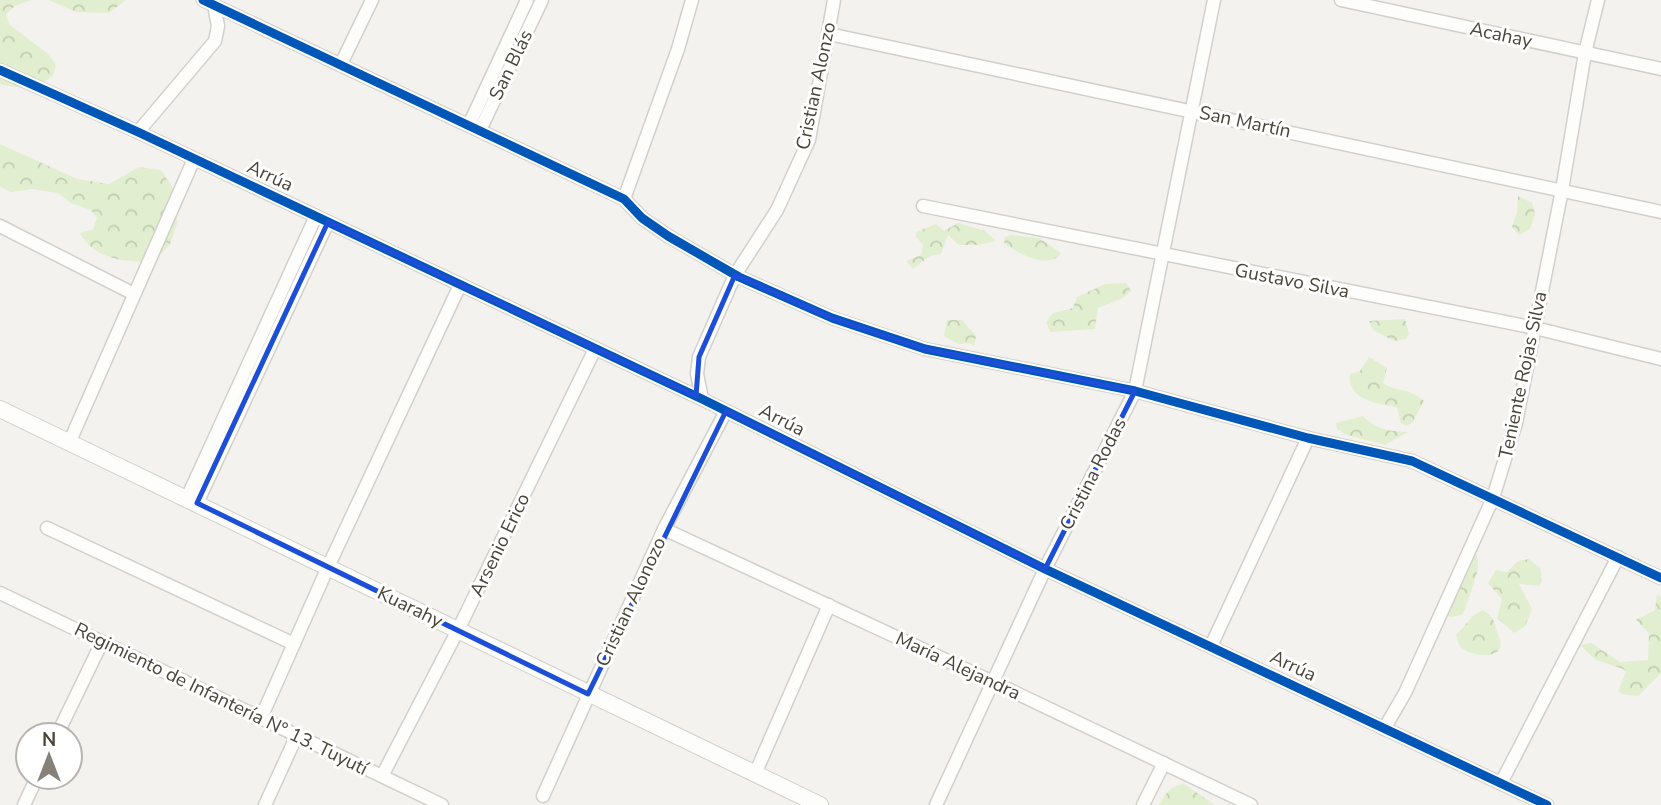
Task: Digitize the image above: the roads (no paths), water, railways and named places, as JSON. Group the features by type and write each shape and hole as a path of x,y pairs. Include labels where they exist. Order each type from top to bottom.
{"street":[{"path":"341,64 372,0"},
{"name":"San Blás","path":"474,127 527,0"},
{"name":"San Blás","path":"474,127 542,0"},
{"path":"624,199 678,49 692,0"},
{"name":"Cristian Alonzo","path":"702,399 697,374 699,357 735,275 777,210 809,140 834,0"},
{"name":"Cristina Rodas","path":"936,805 1045,569 1135,391 1214,0"},
{"name":"Acahay","path":"1341,0 1661,69"},
{"name":"Teniente Rojas Silva","path":"1384,729 1405,693 1493,498 1516,423 1562,190 1585,53 1598,0"},
{"path":"210,2 624,199 642,218 668,236 735,275 832,318 925,349 1135,391 1308,438 1412,461 1661,578"},
{"path":"138,132 215,41 218,26 210,2"},
{"name":"San Martín","path":"829,34 1661,212"},
{"name":"Arrúa","path":"0,70 138,132 702,399 1045,569 1501,783 1530,801 1547,805"},
{"path":"70,441 194,159"},
{"name":"Gustavo Silva","path":"923,206 1535,328 1661,359"},
{"path":"192,501 322,219"},
{"path":"0,226 134,294"},
{"path":"261,718 328,567 460,285"},
{"name":"Arsenio Erico","path":"382,776 458,631 595,349"},
{"name":"Kuarahy","path":"0,409 820,805"},
{"name":"Cristian Alonozo","path":"543,796 664,529 726,411"},
{"path":"1211,646 1308,438"},
{"path":"47,528 294,644"},
{"name":"María Alejandra","path":"664,529 1251,805"},
{"path":"1501,783 1618,557"},
{"name":"Regimiento de Infantería N° 13. Tuyutí","path":"0,593 442,805"},
{"path":"755,774 829,605"},
{"path":"64,721 102,642"},
{"path":"265,805 297,735"},
{"path":"1143,805 1164,763"}]}
